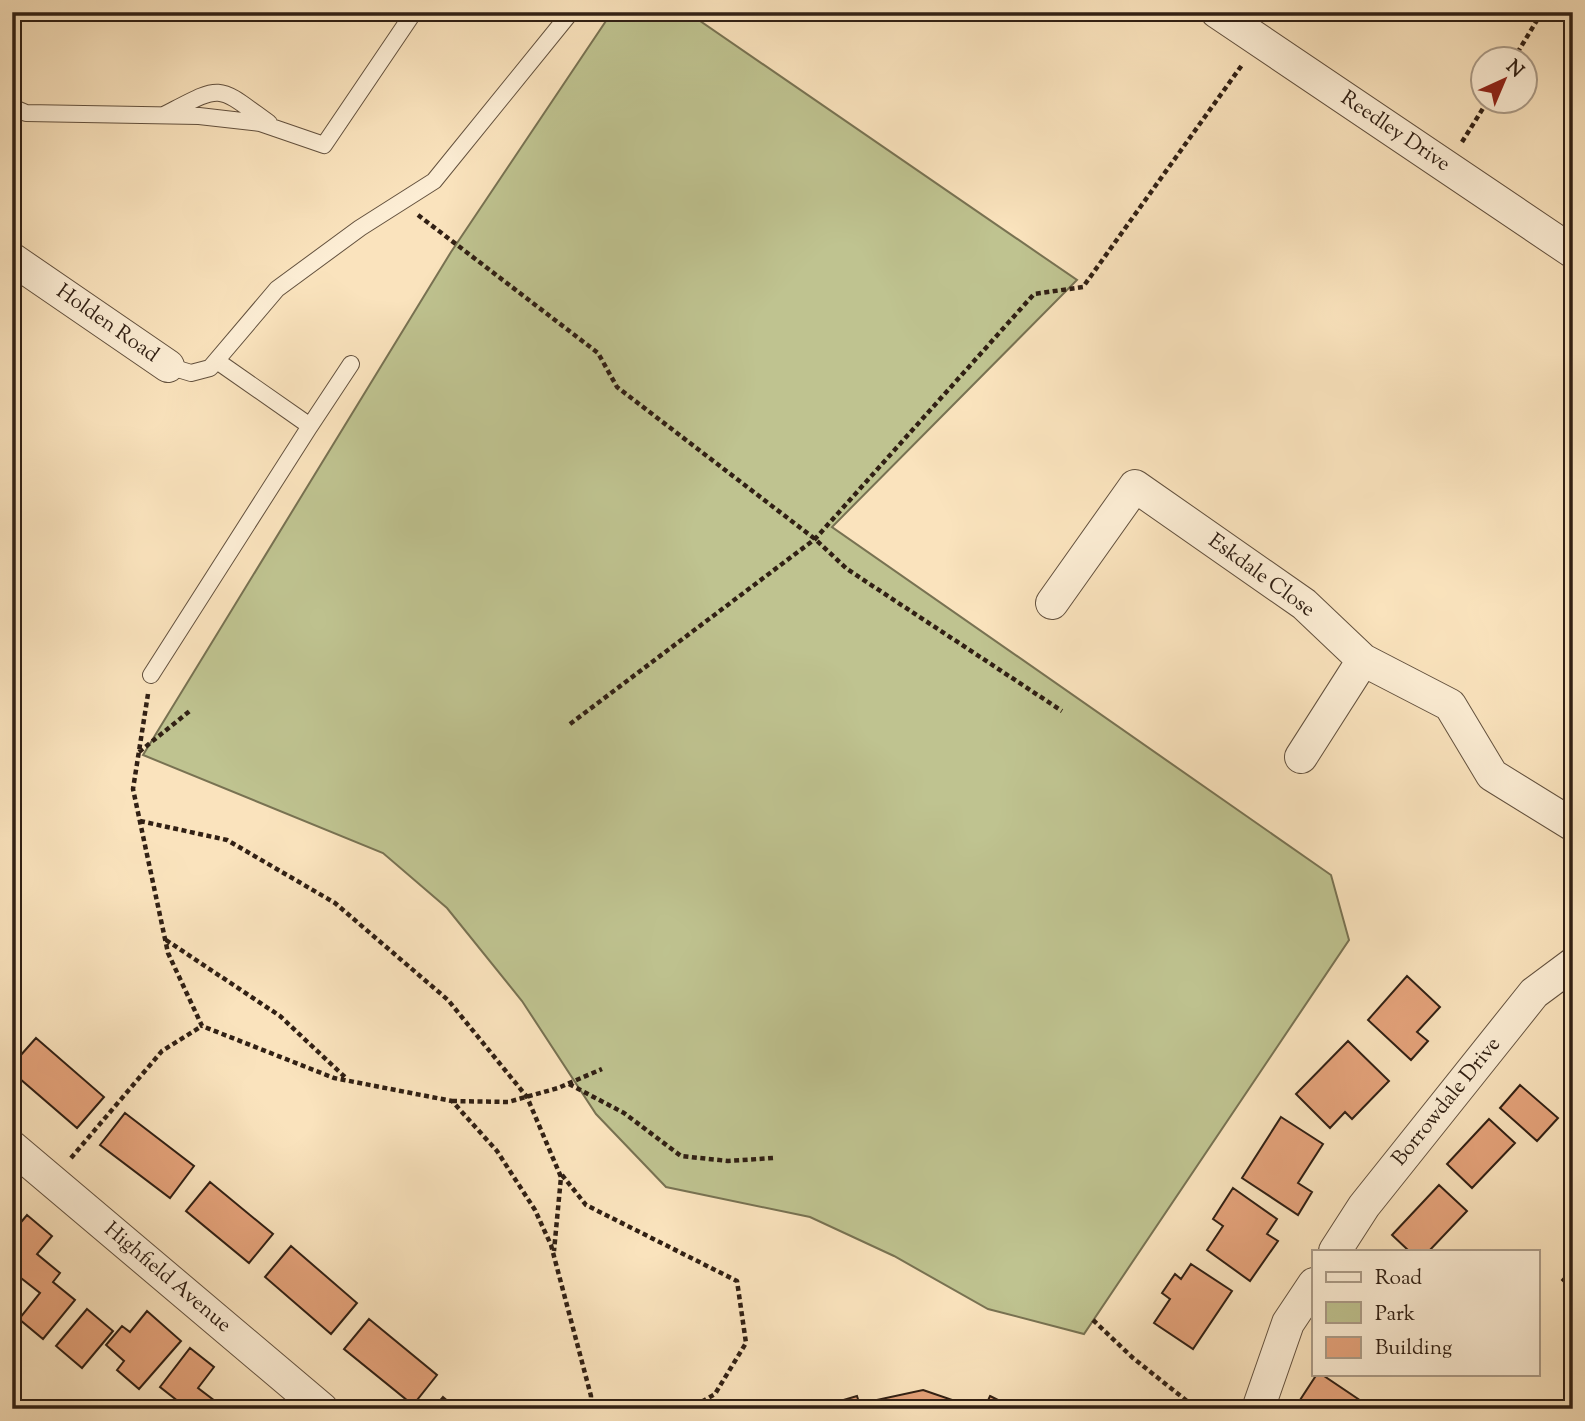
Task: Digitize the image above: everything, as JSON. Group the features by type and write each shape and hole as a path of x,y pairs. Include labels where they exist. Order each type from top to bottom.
{"street":[{"name":"Reedley Drive","path":"1217,12 1573,252"},
{"name":"Holden Road","path":"12,259 168,366"},
{"name":"Eskdale Close","path":"1052,603 1135,486 1304,604 1363,660 1450,705 1492,775 1573,825"},
{"path":"1301,757 1363,660"},
{"name":"Borrowdale Drive","path":"1336,1250 1364,1206 1534,993 1573,964"},
{"name":"Highfield Avenue","path":"12,1147 321,1409"},
{"path":"1258,1409 1288,1323 1312,1287"}],"lane":[{"path":"12,107 26,113 199,116 260,123 324,145 414,12"},
{"path":"168,366 191,373 210,368 276,289 434,181 571,12"},
{"path":"162,116 207,93 226,92 277,129"},
{"path":"217,361 310,426"},
{"path":"151,676 351,364"}],"path":[{"path":"1521,46 1542,12"},
{"path":"570,724 815,539 1034,294 1083,287 1259,41"},
{"path":"1446,167 1478,116"},
{"path":"401,202 597,353 617,387 815,539 847,569 1062,711"},
{"path":"151,676 133,789 165,940 202,1026 334,1079 452,1101 508,1102 569,1084 602,1069"},
{"path":"139,752 191,710"},
{"path":"140,821 227,840 335,903 447,1000 527,1097 559,1172 561,1177 554,1256"},
{"path":"165,940 280,1016 349,1081"},
{"path":"51,1180 162,1051 202,1026"},
{"path":"569,1084 624,1113 681,1156 728,1161 773,1158"},
{"path":"452,1101 497,1151 535,1210 554,1256 591,1396 590,1409"},
{"path":"559,1172 586,1205 737,1281 746,1343 715,1394 689,1409"},
{"path":"1093,1320 1133,1358 1197,1409"}],"green space":[{"path":"612,12 687,12 1077,280 832,527 1331,875 1349,940 1084,1334 988,1309 894,1256 810,1217 666,1187 596,1114 522,1001 447,908 383,853 143,755 451,252"}],"building":[{"path":"1407,976 1440,1007 1417,1032 1428,1041 1411,1060 1368,1020"},
{"path":"36,1038 104,1097 77,1128 12,1072 12,1065"},
{"path":"1348,1041 1389,1081 1352,1119 1345,1112 1330,1128 1296,1094"},
{"path":"1520,1085 1558,1118 1537,1141 1500,1108"},
{"path":"125,1113 194,1166 170,1198 100,1145"},
{"path":"1281,1117 1323,1144 1298,1183 1312,1192 1298,1215 1242,1178"},
{"path":"1489,1119 1515,1143 1472,1188 1447,1164"},
{"path":"210,1182 273,1234 249,1263 186,1211"},
{"path":"1439,1185 1467,1211 1430,1250 1408,1250 1392,1235"},
{"path":"1233,1188 1277,1219 1267,1234 1278,1241 1250,1281 1207,1250 1223,1226 1213,1219"},
{"path":"27,1215 52,1236 37,1254 60,1273 53,1282 75,1300 43,1339 19,1319 40,1293 12,1271 12,1233"},
{"path":"291,1246 357,1303 331,1334 265,1277"},
{"path":"1191,1264 1232,1291 1193,1349 1154,1323 1170,1299 1162,1293 1175,1274 1181,1279"},
{"path":"1573,1268 1573,1291 1562,1280"},
{"path":"87,1309 113,1331 82,1368 56,1346"},
{"path":"147,1311 181,1341 139,1389 117,1370 124,1361 106,1345 122,1326 130,1332"},
{"path":"369,1319 437,1375 413,1405 344,1349"},
{"path":"190,1348 214,1367 198,1388 219,1404 216,1409 188,1409 160,1387"},
{"path":"1316,1376 1324,1376 1373,1409 1313,1409 1300,1400"},
{"path":"923,1390 967,1405 965,1409 874,1409 872,1401"},
{"path":"857,1396 861,1409 813,1409"},
{"path":"990,1396 1016,1409 984,1409"},
{"path":"443,1397 457,1409 433,1409"}]}
